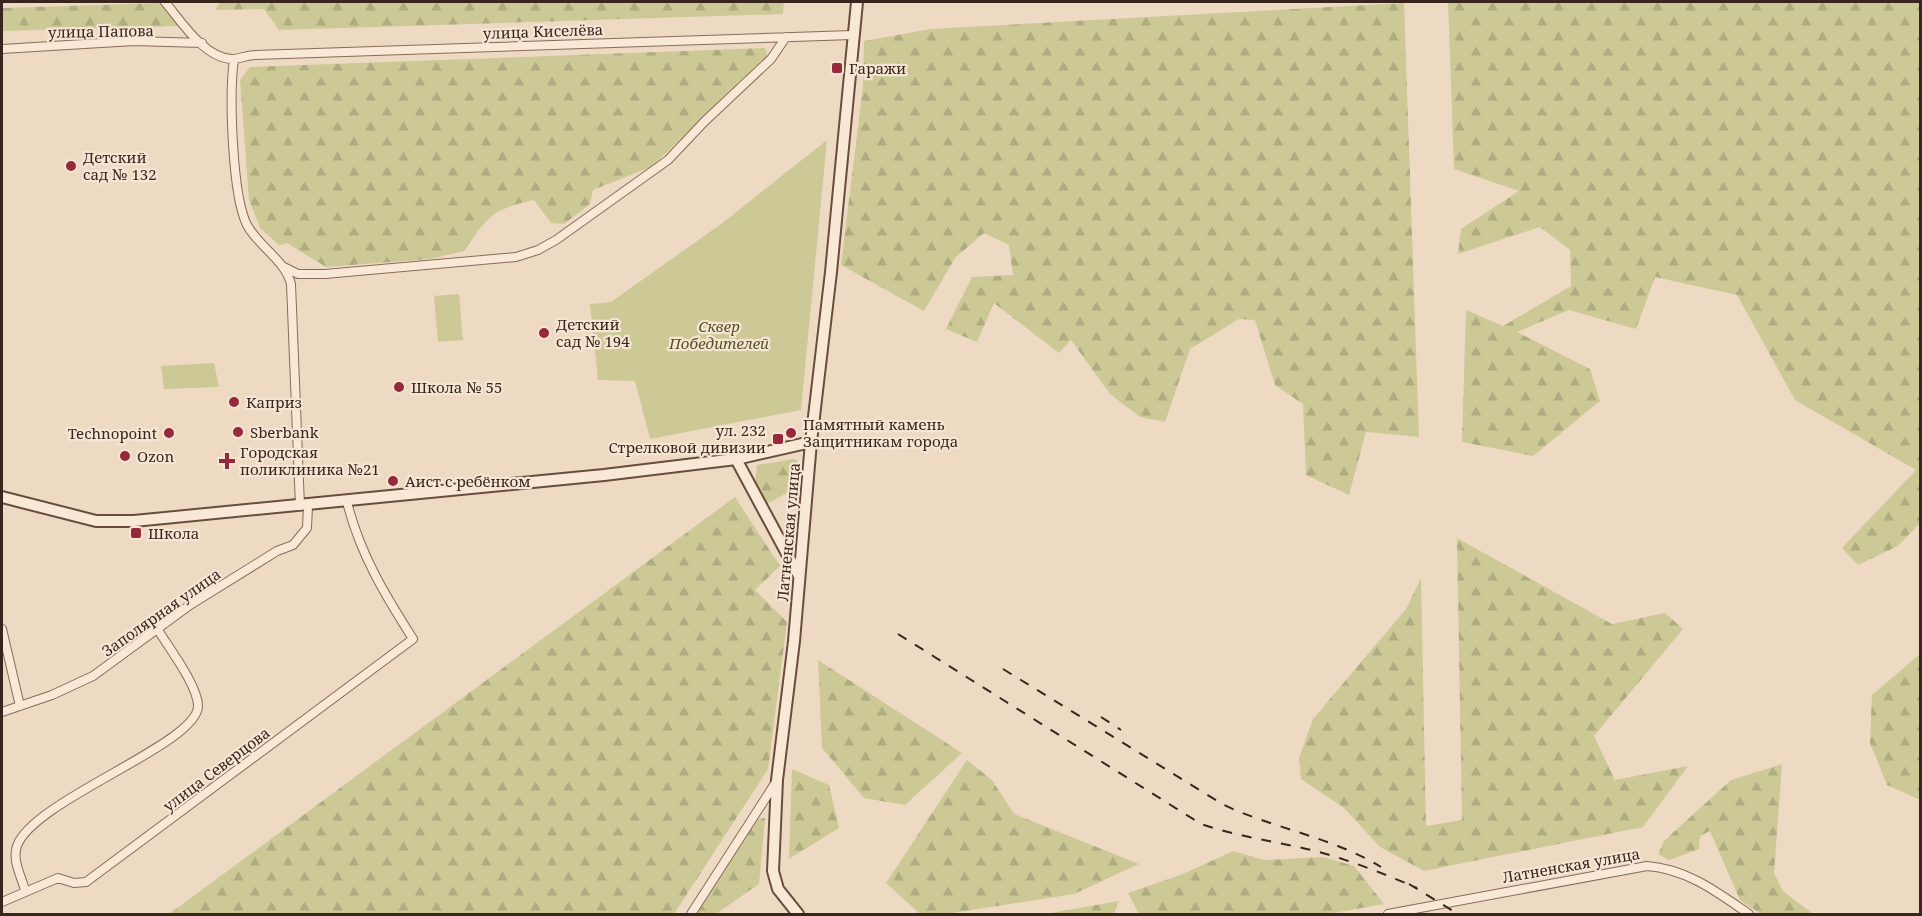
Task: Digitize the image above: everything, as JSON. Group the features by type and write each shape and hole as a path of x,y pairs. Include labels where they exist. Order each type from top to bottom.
{"street":[{"path":"165,2 202,43 216,54 234,59 230,86 242,210 253,234 284,267 298,274 325,274 516,257 538,250 590,217 669,160 705,121 771,59 786,37"},
{"name":"Латненская улица","path":"798,915 778,889 773,871 777,780 857,2"},
{"name":"улица Киселёва","path":"234,59 255,55 854,35"},
{"name":"улица Папова","path":"2,49 134,41 202,43"},
{"path":"284,267 291,284 304,506"},
{"path":"2,497 96,521 134,521 348,502 736,459 811,442"},
{"path":"736,459 799,576"},
{"name":"улица Северцова","path":"2,902 25,890 58,878 74,883 86,882 413,639 371,570 355,532 348,502"},
{"name":"Заполярная улица","path":"2,712 68,689 93,676 190,605 277,551 293,545 307,528 304,506"},
{"path":"2,630 20,706"},
{"path":"25,890 15,858 21,836 39,820 154,748 194,719 198,710 196,697 158,630"},
{"path":"691,915 777,780"},
{"name":"Латненская улица","path":"1388,915 1647,866 1679,872 1722,895 1749,915"}],"green space":[{"path":"220,2 784,2 783,14 279,30 264,9 215,10"},
{"path":"1448,2 1920,2 1920,523 1898,546 1858,565 1842,548 1916,470 1795,400 1737,295 1655,277 1636,329 1569,310 1517,332 1590,369 1600,401 1533,456 1462,442 1466,310 1503,326 1571,286 1570,250 1540,227 1458,254 1461,229 1519,191 1454,169"},
{"path":"161,3 180,26 2,31 2,8"},
{"path":"1404,3 1419,437 1366,432 1349,495 1306,475 1303,404 1275,385 1255,320 1239,319 1190,349 1165,422 1140,417 1110,394 1071,340 1059,353 994,303 977,342 946,329 972,277 1013,275 1009,245 984,233 955,258 924,311 841,265 863,86 864,41 931,29"},
{"path":"765,48 768,57 651,167 593,190 590,204 564,224 551,223 534,200 509,207 493,216 479,230 464,251 430,259 326,267 287,243 279,245 260,228 249,200 240,80 250,67"},
{"name":"Сквер Победителей","path":"827,140 801,410 650,439 635,381 598,380 590,304 611,302 721,224"},
{"path":"459,294 463,340 438,342 434,296"},
{"path":"214,363 219,387 164,389 161,366"},
{"path":"794,459 800,463 795,484 786,493 766,504 755,481 757,465"},
{"path":"735,497 780,566 755,590 787,622 768,769 674,914 169,914"},
{"path":"1457,538 1612,624 1665,613 1683,629 1594,736 1615,780 1688,766 1643,827 1424,871 1380,847 1343,807 1301,779 1299,758 1313,719 1406,609 1421,578 1426,826 1462,820"},
{"path":"1920,654 1920,800 1887,785 1870,743 1872,695"},
{"path":"818,660 962,753 905,805 864,798 822,748"},
{"path":"967,760 992,780 1014,814 1139,864 1074,894 946,914 920,914 886,883"},
{"path":"1782,764 1774,873 1783,891 1813,914 1761,914 1740,900 1710,831 1700,836 1699,849 1669,860 1658,854 1664,841 1731,780"},
{"path":"792,769 829,785 839,828 789,859"},
{"path":"765,818 759,884 716,914 697,914 755,819"},
{"path":"1233,851 1264,860 1323,857 1354,866 1384,904 1328,914 1139,914 1128,893 1183,874"},
{"path":"1119,901 1114,914 1045,914"}],"railway":[{"path":"898,634 1201,824 1326,854 1417,888"},
{"path":"1003,669 1224,805 1343,848 1381,867"},
{"path":"1101,717 1121,730"},
{"path":"1409,884 1458,914"}],"place":[{"name":"Гаражи","path":"837,68"},
{"name":"Детский сад № 132","path":"71,166"},
{"name":"Детский сад № 194","path":"544,333"},
{"name":"Школа № 55","path":"399,387"},
{"name":"Каприз","path":"234,402"},
{"name":"Sberbank","path":"238,432"},
{"name":"Technopoint","path":"169,433"},
{"name":"Памятный камень Защитникам города","path":"791,433"},
{"name":"ул. 232 Стрелковой дивизии","path":"778,439"},
{"name":"Ozon","path":"125,456"},
{"name":"Городская поликлиника №21","path":"227,461"},
{"name":"Аист с ребёнком","path":"393,481"},
{"name":"Школа","path":"136,533"}]}
